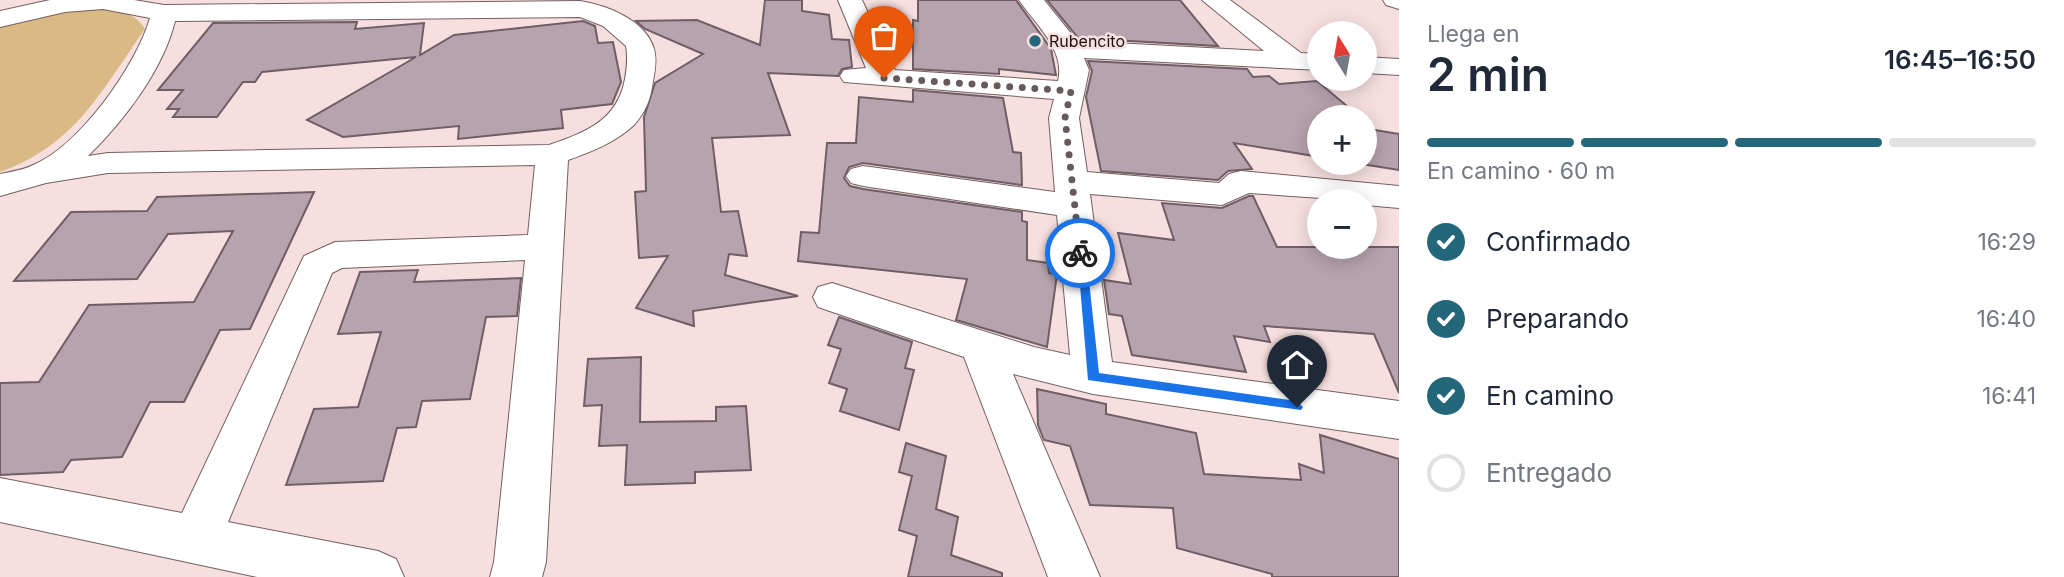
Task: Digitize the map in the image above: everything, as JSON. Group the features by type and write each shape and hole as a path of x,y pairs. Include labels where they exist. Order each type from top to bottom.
{"street":[{"path":"850,0 884,78"},
{"path":"1031,0 1069,49 1075,71 1065,118 1093,377"},
{"path":"1214,0 1306,61"},
{"path":"0,19 65,4 103,2 164,13 593,10 639,45 642,54 635,101 629,111 595,137 552,155 108,163 45,173 0,185"},
{"path":"45,173 81,146 103,122 160,36 164,13"},
{"path":"1069,49 1306,61"},
{"path":"1377,66 1399,67"},
{"path":"854,76 1071,91"},
{"path":"516,577 520,562 552,155"},
{"path":"863,176 1074,194 1222,194 1234,189 1241,181 1399,197"},
{"path":"195,540 317,265 334,255 545,247"},
{"path":"832,297 1034,364 1093,377 1399,420"},
{"path":"980,346 1074,577"},
{"path":"0,500 378,577"}],"shaded area":[{"path":"94,9 129,15 145,29 100,94 68,131 26,161 0,172 0,26 45,14"}],"building":[{"path":"765,0 802,0 802,11 829,15 832,39 849,40 852,67 842,69 838,76 768,73 790,135 712,138 721,212 738,211 747,256 729,254 725,275 798,296 693,311 694,326 636,308 668,256 639,258 635,192 646,191 644,117 655,83 703,54 645,29 636,21 697,20 760,45"},
{"path":"918,0 1016,0 1051,49 1056,75 999,69 999,74 913,69 913,20 918,21"},
{"path":"1047,0 1180,0 1218,46 1078,38"},
{"path":"583,21 595,26 598,43 613,42 621,82 612,104 561,110 563,128 458,139 459,126 343,137 307,120 416,57 262,72 255,82 243,82 217,117 173,117 179,109 167,109 183,90 158,90 213,23 357,22 355,29 424,23 420,55 454,35"},
{"path":"1088,61 1247,69 1253,77 1269,76 1279,84 1307,82 1307,91 1329,91 1346,105 1307,105 1307,155 1234,143 1252,169 1228,171 1218,180 1101,171 1086,97 1092,71"},
{"path":"913,90 1003,98 1013,152 1021,153 1022,185 863,163 849,167 844,178 850,186 863,189 1022,212 1022,221 1027,222 1027,260 1048,263 1049,273 1057,274 1047,347 956,320 967,279 798,261 801,232 819,233 827,143 856,143 859,97 913,102"},
{"path":"1377,130 1399,134 1399,170 1377,166"},
{"path":"314,192 250,329 220,330 184,402 150,402 122,457 71,460 63,472 0,475 0,383 39,382 89,305 194,302 233,231 168,234 137,279 14,281 71,212 147,211 157,197"},
{"path":"1253,196 1277,247 1307,247 1307,259 1377,259 1377,247 1399,247 1399,393 1374,334 1264,326 1270,342 1234,336 1246,372 1132,355 1122,316 1109,314 1104,280 1131,284 1118,233 1174,240 1162,203 1222,208"},
{"path":"418,270 414,282 521,278 517,316 486,317 470,399 422,401 416,427 397,428 383,481 286,485 314,409 358,407 381,332 338,334 360,272"},
{"path":"839,317 912,342 905,368 914,370 899,430 840,411 847,389 829,383 841,349 828,345"},
{"path":"641,357 640,422 716,421 716,407 746,406 751,470 695,472 695,483 625,485 627,445 599,446 602,405 584,406 588,359"},
{"path":"1037,389 1106,404 1106,414 1196,433 1204,474 1301,480 1299,464 1324,473 1320,435 1399,459 1399,577 1272,577 1272,574 1177,548 1173,508 1090,505 1070,446 1044,440 1038,425"},
{"path":"906,443 946,456 936,509 958,517 951,555 1002,573 1002,577 908,577 917,536 899,530 912,476 899,472"}],"way so far":[{"path":"884,78 1071,91 1065,118 1080,253"}],"place":[{"name":"Rubencito","path":"1035,41"}],"route":[{"path":"1080,253 1093,377 1297,407"}]}
